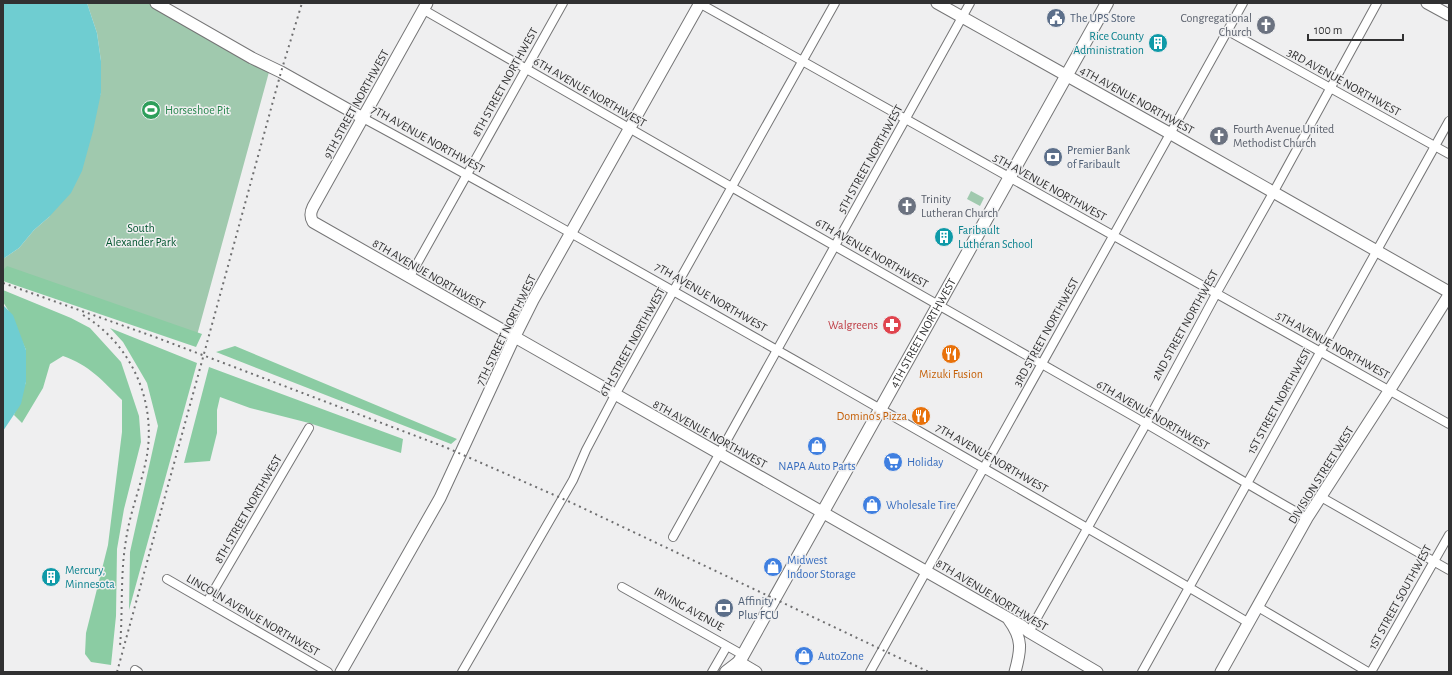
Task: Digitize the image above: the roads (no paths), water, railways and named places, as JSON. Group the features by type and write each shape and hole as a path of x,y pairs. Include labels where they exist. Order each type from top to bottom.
{"main road":[{"name":"4TH STREET NORTHWEST","path":"740,663 1107,3"},
{"path":"726,672 740,663"}],"street":[{"name":"7TH AVENUE NORTHWEST","path":"156,3 252,58 281,72 468,175 674,291 1088,528 1249,623"},
{"name":"8TH STREET NORTHWEST","path":"409,278 563,3"},
{"name":"5TH AVENUE NORTHWEST","path":"700,3 1010,179 1449,424"},
{"name":"7TH STREET NORTHWEST","path":"342,672 440,498 514,338 534,300 700,3"},
{"name":"6TH STREET NORTHWEST","path":"462,672 573,480 586,450 615,395 835,3"},
{"name":"4TH AVENUE NORTHWEST","path":"937,3 1377,251 1449,294"},
{"name":"5TH STREET NORTHWEST","path":"673,537 970,3"},
{"name":"3RD STREET NORTHWEST","path":"870,672 1243,3"},
{"name":"2ND STREET NORTHWEST","path":"1018,660 1029,632 1146,424 1377,3"},
{"path":"1427,3 1449,15"},
{"name":"9TH STREET NORTHWEST","path":"311,219 310,212 426,6"},
{"name":"6TH AVENUE NORTHWEST","path":"426,6 526,69 1042,364 1246,484 1307,518"},
{"name":"3RD AVENUE NORTHWEST","path":"1228,31 1449,154"},
{"name":"1ST STREET NORTHWEST","path":"1142,672 1449,121"},
{"name":"8TH AVENUE NORTHWEST","path":"311,219 313,222 409,278 1022,626 1029,632 1097,672"},
{"name":"DIVISION STREET WEST","path":"1221,672 1307,518 1389,391 1449,294"},
{"name":"8TH STREET NORTHWEST","path":"207,602 309,428"},
{"path":"1321,497 1449,570"},
{"name":"1ST STREET SOUTHWEST","path":"1371,672 1449,534"},
{"name":"LINCOLN AVENUE NORTHWEST","path":"167,579 328,672"},
{"name":"IRVING AVENUE","path":"622,586 727,646 740,663 756,672"},
{"path":"1258,607 1368,672"},
{"path":"1007,618 1015,628 1019,639 1020,650 1015,672"},
{"path":"712,672 727,646"}],"water":[{"path":"3,3 87,3 97,33 101,61 101,93 93,131 82,171 71,193 49,217 34,230 19,248 3,259"},
{"path":"3,305 13,315 26,350 26,382 21,404 3,431"}],"railway":[{"path":"117,672 281,72 302,3"},
{"path":"3,283 155,337 445,447 570,502 929,672"},
{"path":"83,315 100,327 115,341 127,358 136,375 148,414 149,434 147,455 130,519 124,553 120,646"}],"place":[{"name":"The UPS Store","path":"1056,18"},
{"name":"Congregational Church","path":"1266,25"},
{"name":"Rice County Administration","path":"1158,43"},
{"name":"Horseshoe Pit","path":"151,110"},
{"name":"Fourth Avenue United Methodist Church","path":"1219,136"},
{"name":"Premier Bank of Faribault","path":"1053,157"},
{"name":"Trinity Lutheran Church","path":"907,206"},
{"name":"Faribault Lutheran School","path":"944,237"},
{"name":"Walgreens","path":"892,325"},
{"name":"Mizuki Fusion","path":"951,354"},
{"name":"Domino's Pizza","path":"921,416"},
{"name":"NAPA Auto Parts","path":"817,446"},
{"name":"Holiday","path":"893,462"},
{"name":"Wholesale Tire","path":"872,505"},
{"name":"Midwest Indoor Storage","path":"773,567"},
{"name":"Mercury, Minnesota","path":"51,577"},
{"name":"Affinity Plus FCU","path":"724,608"},
{"name":"AutoZone","path":"804,656"}],"park label":[{"name":"South Alexander Park","path":"141,235"}]}
